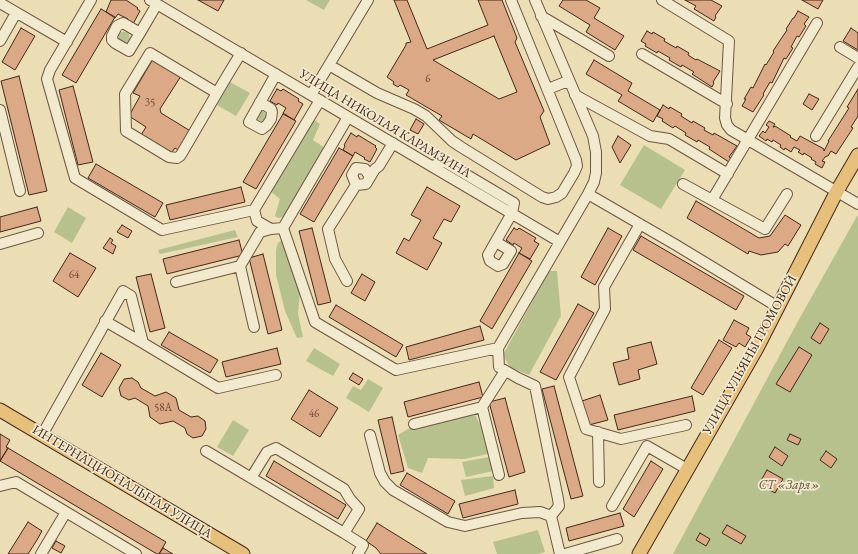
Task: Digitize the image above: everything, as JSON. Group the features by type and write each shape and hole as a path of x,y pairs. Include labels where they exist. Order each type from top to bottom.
{"main road":[{"name":"УЛИЦА УЛЬЯНЫ ГРОМОВОЙ","path":"639,554 757,348 837,192 858,155"},
{"name":"ИНТЕРНАЦИОНАЛЬНАЯ УЛИЦА","path":"0,410 227,550 243,554"}],"street":[{"path":"92,0 50,70 47,79 75,178 162,230 254,210"},
{"path":"260,232 254,210 316,97 329,65 368,0"},
{"path":"329,65 377,93 414,109 426,116 452,141 542,197 556,197 562,193 576,170 577,163 511,0"},
{"path":"534,0 593,136 596,152 596,173 594,182 498,348 499,367 535,386 559,506 551,516"},
{"path":"662,0 729,41 727,125 748,140 858,204"},
{"path":"129,51 140,33 153,2"},
{"name":"УЛИЦА НИКОЛАЯ КАРАМЗИНА","path":"153,2 560,242"},
{"path":"0,4 67,42"},
{"path":"0,41 16,13"},
{"path":"541,16 609,56"},
{"path":"140,33 123,23 117,26 112,33 112,40 145,61"},
{"path":"712,200 817,23"},
{"path":"840,47 858,58"},
{"path":"217,93 150,53 125,94 126,131 169,157 177,158 182,153 241,53"},
{"path":"642,54 727,104"},
{"path":"816,136 858,67"},
{"path":"260,102 276,74"},
{"path":"548,89 568,80"},
{"path":"575,95 650,136 669,139 728,174"},
{"path":"0,110 20,191"},
{"path":"348,117 283,228 315,322 396,370 498,348"},
{"path":"356,185 366,184 393,143"},
{"path":"356,185 352,175 356,168 365,169 370,177"},
{"path":"683,184 765,229 787,194"},
{"path":"348,281 335,258 328,229 356,185"},
{"path":"588,194 778,307"},
{"path":"496,242 512,213"},
{"path":"257,221 271,229"},
{"path":"640,224 604,287 606,309 569,376 586,429 621,439 686,425"},
{"path":"254,327 240,266 260,232 283,228"},
{"path":"0,244 38,234"},
{"path":"176,282 240,266"},
{"path":"42,435 123,291 131,296 143,343"},
{"path":"105,321 218,388 276,375"},
{"path":"414,424 482,407 505,371"},
{"path":"482,407 499,475"},
{"path":"598,432 599,482"},
{"path":"612,506 647,446 644,434"},
{"path":"370,435 380,473 385,482 393,490 448,522 465,526 522,513 540,512 551,516"},
{"path":"647,446 687,469"},
{"path":"251,478 267,452 276,448 344,489 350,500 358,509 344,533"},
{"path":"206,451 363,545 358,554"},
{"path":"0,486 16,482 136,554"},
{"path":"41,554 66,512"},
{"path":"551,516 560,554"},
{"path":"564,554 617,539"}],"green space":[{"path":"306,0 330,0 324,10"},
{"path":"124,31 128,33 130,37 128,41 124,43 120,41 118,37 120,33"},
{"path":"230,82 250,93 236,116 217,105"},
{"path":"259,111 263,111 265,112 265,120 259,121 256,118 256,114"},
{"path":"313,119 320,124 313,140 325,148 283,217 278,218 275,216 280,199 269,190"},
{"path":"644,145 685,170 661,209 620,185"},
{"path":"68,207 86,218 72,243 54,232"},
{"name":"СТ «Заря»","path":"857,216 858,554 673,554 797,323"},
{"path":"235,230 238,237 160,254 158,250"},
{"path":"282,240 300,291 298,314 303,337 297,338 285,311 276,275 276,250 278,243"},
{"path":"549,271 557,271 561,316 529,375 510,367 503,355"},
{"path":"314,348 340,364 333,376 306,361"},
{"path":"368,379 383,388 369,412 346,398 353,386 361,390"},
{"path":"475,415 483,430 488,454 464,459 428,458 422,473 408,468 398,435 408,429 456,417"},
{"path":"233,420 249,430 233,456 217,447"},
{"path":"489,457 493,471 466,477 462,462"},
{"path":"493,476 494,488 465,496 461,480"},
{"path":"538,530 545,552 538,554 497,554 493,542"}],"building":[{"path":"111,0 126,0 138,8 137,9 140,11 133,24 127,21 128,19 118,14 115,18 106,12"},
{"path":"198,0 224,0 218,11"},
{"path":"394,0 407,0 427,49 488,25 478,0 502,0 517,38 515,42 544,111 540,117 550,144 516,160 473,134 471,139 439,120 442,116 406,95 409,90 400,85 398,87 387,77 406,43 411,42","holes":["494,36 517,92 499,99 433,60"]},
{"path":"563,0 586,0 600,8 594,18 624,36 615,50 586,32 590,25 559,6"},
{"path":"685,0 711,0 722,6 715,16 714,21 694,9 696,6"},
{"path":"802,0 823,0 818,9"},
{"path":"101,9 115,17 76,83 62,75"},
{"path":"798,11 809,17 804,24 806,26 799,37 797,36 791,47 793,48 786,59 784,58 772,83 770,82 753,112 742,106 746,99 744,99 751,87 753,88 765,64 766,65"},
{"path":"21,28 35,36 15,70 2,62"},
{"path":"851,28 858,33 858,50 843,41"},
{"path":"647,31 652,34 653,32 676,48 677,46 689,53 688,55 696,60 697,59 720,71 713,82 712,87 692,74 694,72 669,60 670,58 658,51 657,53 645,46 646,44 641,41"},
{"path":"153,59 181,76 160,109 161,113 192,132 181,152 175,148 171,153 141,135 146,127 129,116 140,96 133,93"},
{"path":"594,60 632,83 628,91 660,110 653,122 618,101 622,95 586,74"},
{"path":"19,76 47,191 29,195 1,81"},
{"path":"73,86 93,162 78,165 59,90"},
{"path":"277,89 281,91 283,89 299,99 298,101 303,104 294,120 283,113 286,108 278,103 277,105 270,101"},
{"path":"858,89 858,116 851,127 853,128 836,154 831,151 828,156 825,157 822,161 825,162 822,168 815,164 816,162 811,159 812,158 804,153 803,155 798,152 800,150 794,147 791,152 785,148 784,150 780,147 781,145 773,140 772,142 767,139 766,141 759,136 763,131 765,133 769,127 766,125 769,121 775,124 773,127 775,126 797,141 800,136 824,149 824,151 828,141 849,108 847,107"},
{"path":"809,94 819,99 812,110 803,104"},
{"path":"663,105 682,114 681,116 692,123 693,121 705,128 704,130 713,135 714,133 737,146 729,157 731,158 729,162 709,149 710,147 685,135 686,133 675,126 673,128 662,121 663,119 657,116"},
{"path":"283,114 296,121 256,189 243,182"},
{"path":"416,119 424,124 418,134 410,130"},
{"path":"351,133 357,137 358,135 376,146 375,147 377,149 370,162 355,152 353,156 343,150 344,145"},
{"path":"618,136 631,145 620,163 612,147"},
{"path":"339,148 353,156 314,222 300,214"},
{"path":"96,164 163,203 155,217 88,178"},
{"path":"241,187 245,202 170,220 166,205"},
{"path":"427,187 460,206 451,222 444,219 433,238 442,243 427,270 396,253 404,238 409,241 421,220 411,215"},
{"path":"696,201 759,238 770,236 785,215 801,225 788,246 785,244 778,252 761,255 749,251 748,254 687,218"},
{"path":"37,207 41,221 0,232 0,217"},
{"path":"122,225 132,231 128,238 117,232"},
{"path":"312,228 331,302 318,305 299,231"},
{"path":"514,228 517,230 519,228 536,238 534,241 539,244 530,259 519,253 522,248 514,243 513,245 506,240"},
{"path":"608,228 622,236 595,285 581,277"},
{"path":"641,236 744,296 736,310 633,250"},
{"path":"110,238 113,240 111,243 116,246 113,254 103,248"},
{"path":"239,240 243,255 167,274 163,259"},
{"path":"70,253 96,268 78,297 53,281"},
{"path":"519,253 532,261 492,329 480,321"},
{"path":"263,254 282,330 268,334 249,258"},
{"path":"151,274 165,328 150,332 136,277"},
{"path":"362,274 375,282 365,301 351,293"},
{"path":"578,304 594,313 556,380 540,372"},
{"path":"336,305 403,345 396,357 329,317"},
{"path":"734,320 749,328 746,334 751,337 745,347 739,343 736,347 723,340"},
{"path":"820,323 829,329 820,344 811,338"},
{"path":"480,326 484,340 409,360 406,347"},
{"path":"169,332 218,360 210,373 161,345"},
{"path":"719,340 732,348 703,395 691,388"},
{"path":"651,342 657,364 638,370 640,379 619,385 613,363 629,359 627,348"},
{"path":"799,347 812,355 790,392 776,384"},
{"path":"277,348 281,364 226,377 222,362"},
{"path":"101,353 121,365 102,397 82,385"},
{"path":"353,373 363,379 359,385 349,379"},
{"path":"132,378 138,382 141,388 155,396 166,392 176,398 179,410 191,417 198,416 205,421 206,429 202,436 193,438 187,434 185,428 173,421 160,424 150,417 148,406 135,398 129,400 121,396 119,388 124,379"},
{"path":"479,382 483,397 408,417 404,402"},
{"path":"554,386 583,496 571,499 542,389"},
{"path":"309,390 338,408 320,437 291,419"},
{"path":"600,395 608,420 589,425 582,401"},
{"path":"692,396 695,411 618,430 614,415"},
{"path":"505,398 525,472 509,477 489,402"},
{"path":"392,417 404,471 391,474 378,420"},
{"path":"0,434 10,440 6,447 8,448 0,461"},
{"path":"790,434 801,439 798,445 787,440"},
{"path":"775,447 788,456 782,466 769,457"},
{"path":"8,448 166,542 159,554 0,461"},
{"path":"826,451 837,459 831,468 820,460"},
{"path":"274,461 346,505 338,519 266,476"},
{"path":"651,461 663,469 634,517 623,509"},
{"path":"767,470 783,479 775,493 759,484"},
{"path":"407,473 455,501 448,514 400,485"},
{"path":"515,490 518,504 463,518 459,504"},
{"path":"620,513 624,526 569,541 566,528"},
{"path":"28,522 42,531 37,540 28,554 8,554"},
{"path":"377,523 427,554 381,554 376,548 366,541"},
{"path":"727,525 746,536 741,544 722,533"},
{"path":"700,533 710,539 706,546 696,540"},
{"path":"56,541 65,546 61,553 52,548"},
{"path":"163,548 173,554 159,554"}]}
